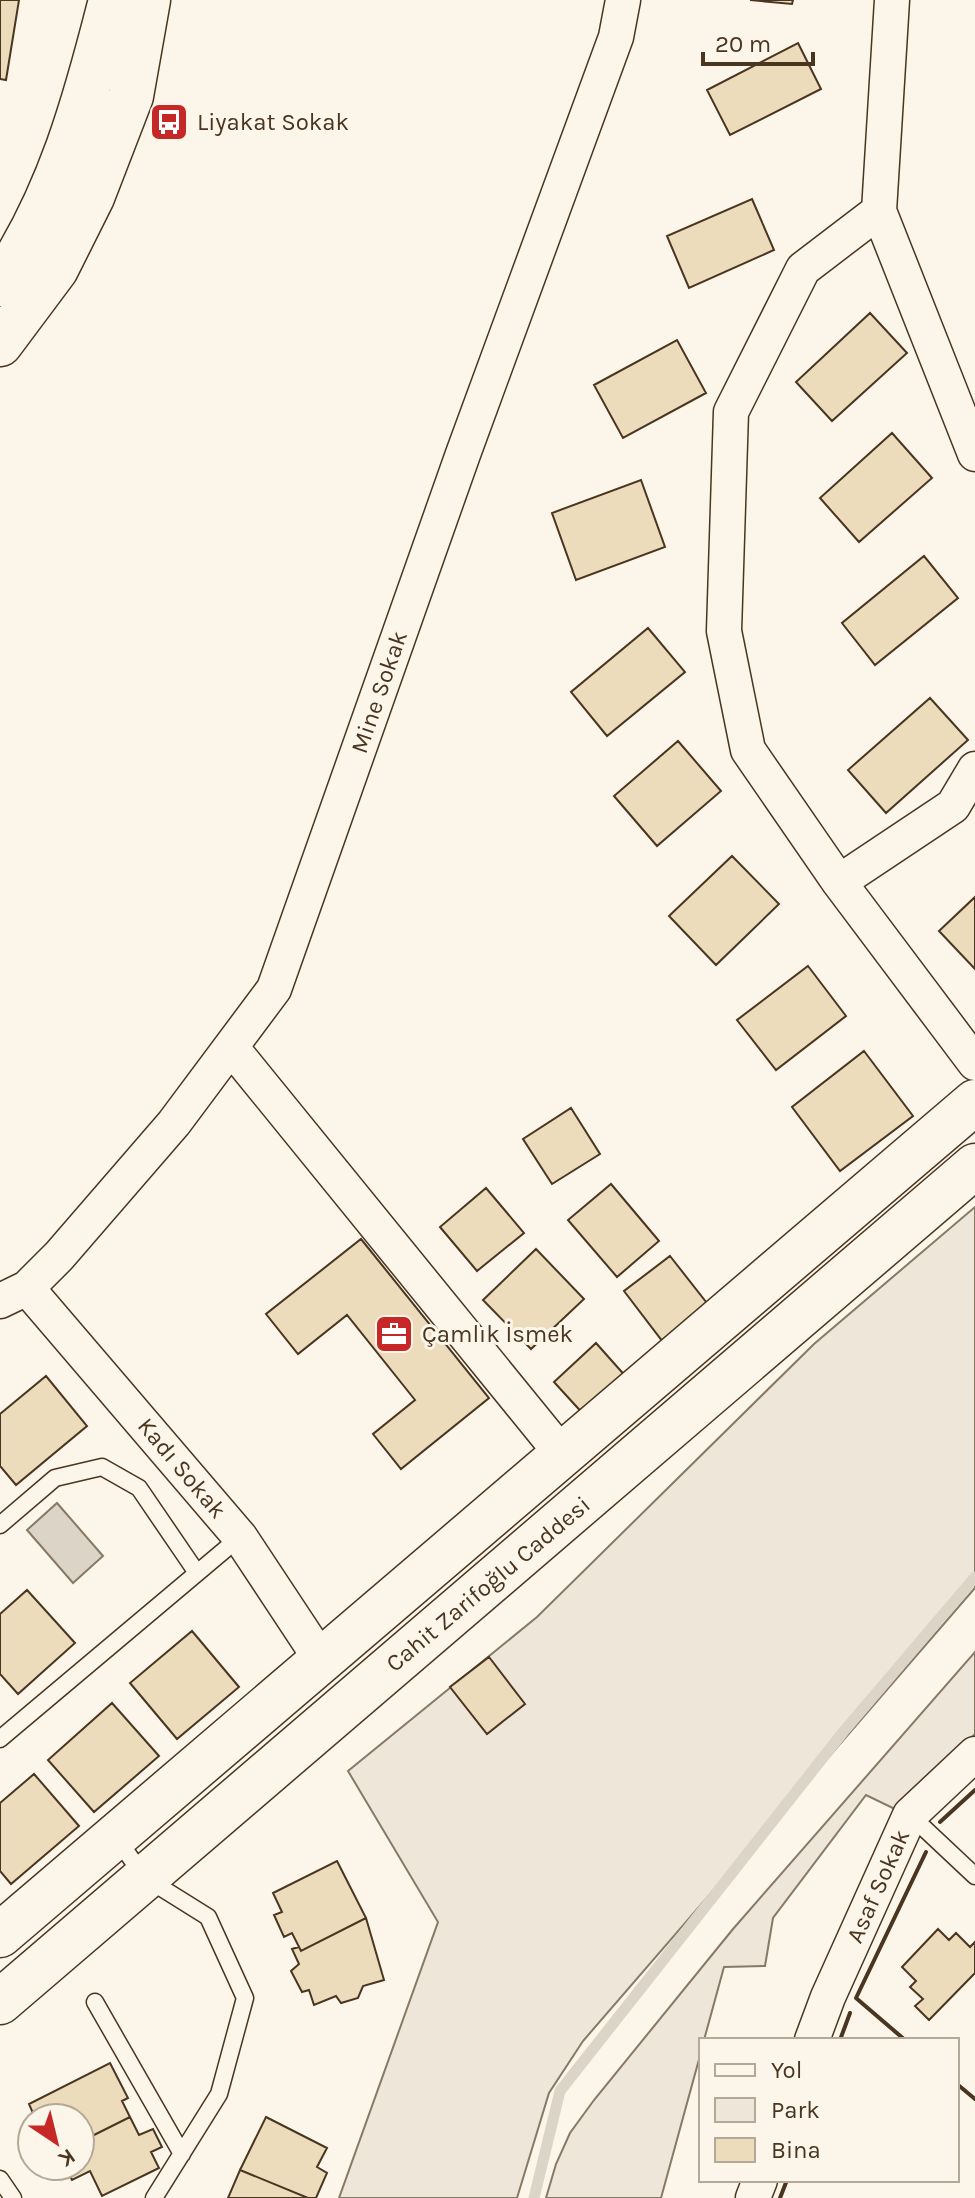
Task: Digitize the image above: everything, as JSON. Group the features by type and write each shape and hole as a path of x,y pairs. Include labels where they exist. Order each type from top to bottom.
{"main road":[{"path":"0,284 57,181 90,83 111,0"},
{"path":"0,344 56,269 92,197 131,96 148,0"},
{"name":"Cahit Zarifoğlu Caddesi","path":"0,1935 975,1102"},
{"name":"Cahit Zarifoğlu Caddesi","path":"0,2002 975,1166"},
{"path":"562,1454 594,1493"},
{"path":"322,1661 351,1700"}],"street":[{"name":"Mine Sokak","path":"14,1294 59,1256 174,1123 274,989 463,454 616,37 623,0"},
{"path":"892,0 879,211 975,454"},
{"path":"879,211 803,269 731,412 724,631 748,750 839,882 975,1063"},
{"path":"839,882 953,806 975,769"},
{"path":"231,1047 562,1454"},
{"name":"Kadı Sokak","path":"14,1294 240,1537 322,1661"},
{"name":"Asaf Sokak","path":"813,2038 828,1997 910,1815 975,1754"}],"lane":[{"path":"0,1525 55,1478 102,1467 139,1488 197,1573"},
{"path":"0,1739 240,1537"},
{"path":"910,1815 975,1876"},
{"path":"115,1836 144,1877 208,1917 245,1998 219,2094 154,2198"},
{"path":"95,2002 182,2154"},
{"path":"0,2179 13,2198"}],"green space":[{"path":"975,1207 975,1588 583,2041 549,2093 517,2198 339,2198 438,1922 348,1771 537,1617 814,1344"},
{"path":"975,1652 975,1734 901,1812 866,1795 773,1918 765,1966 724,1967 705,2038 699,2038 699,2059 661,2198 546,2198 570,2133 733,1929"}],"shaded area":[{"path":"57,1503 103,1556 73,1583 27,1530"}],"building":[{"path":"0,0 19,0 6,80 0,79"},
{"path":"750,0 793,0 792,4"},
{"path":"798,43 821,89 730,135 707,90"},
{"path":"752,199 774,250 689,288 667,236"},
{"path":"870,313 907,353 832,421 796,382"},
{"path":"677,340 706,393 623,438 594,385"},
{"path":"892,433 932,478 859,542 820,498"},
{"path":"641,480 665,547 576,580 552,513"},
{"path":"924,556 958,598 875,665 842,623"},
{"path":"648,628 685,672 607,736 571,692"},
{"path":"930,698 968,740 886,813 848,770"},
{"path":"678,741 721,791 657,846 614,796"},
{"path":"732,856 779,904 716,965 669,916"},
{"path":"975,897 975,969 939,931"},
{"path":"808,966 846,1016 776,1070 737,1020"},
{"path":"864,1051 913,1116 840,1171 792,1107"},
{"path":"571,1108 600,1154 552,1184 523,1139"},
{"path":"611,1184 659,1241 617,1277 568,1220"},
{"path":"486,1188 524,1233 477,1271 440,1227"},
{"path":"361,1239 489,1398 401,1469 373,1434 415,1400 347,1315 298,1354 266,1314"},
{"path":"536,1249 584,1299 531,1349 483,1300"},
{"path":"670,1256 710,1307 663,1342 624,1291"},
{"path":"596,1343 628,1379 586,1417 554,1382"},
{"path":"46,1376 87,1426 16,1485 0,1466 0,1414"},
{"path":"27,1590 75,1643 18,1694 0,1674 0,1614"},
{"path":"192,1631 239,1687 177,1739 130,1683"},
{"path":"489,1657 525,1704 487,1734 450,1687"},
{"path":"112,1703 159,1756 94,1812 48,1760"},
{"path":"34,1774 79,1826 11,1884 0,1871 0,1803"},
{"path":"337,1861 366,1918 301,1951 292,1933 284,1937 274,1915 282,1912 273,1893"},
{"path":"366,1918 384,1980 363,1986 358,1998 341,2003 336,1996 314,2005 309,1990 302,1992 291,1971 299,1964 292,1949 299,1947 301,1951"},
{"path":"938,1929 949,1940 956,1933 970,1947 975,1942 975,1973 929,2020 915,2006 923,1999 910,1987 916,1981 902,1967"},
{"path":"110,2063 128,2098 122,2101 130,2117 96,2134 96,2102 33,2102"},
{"path":"130,2117 139,2135 153,2129 162,2147 151,2152 159,2168 102,2196 95,2182 96,2134"},
{"path":"266,2117 327,2148 317,2167 327,2173 316,2198 308,2198 240,2170"},
{"path":"240,2170 308,2198 228,2198"}],"waterway":[{"path":"534,2198 560,2091 844,1731 975,1577"}],"wall":[{"path":"940,1822 975,1790"},
{"path":"903,2038 856,1998 926,1852"},
{"path":"841,2038 850,2013"},
{"path":"959,2086 975,2099"},
{"path":"780,2198 786,2182"}],"place":[{"name":"Liyakat Sokak","path":"169,122"},
{"name":"Çamlık İsmek","path":"394,1334"}]}
